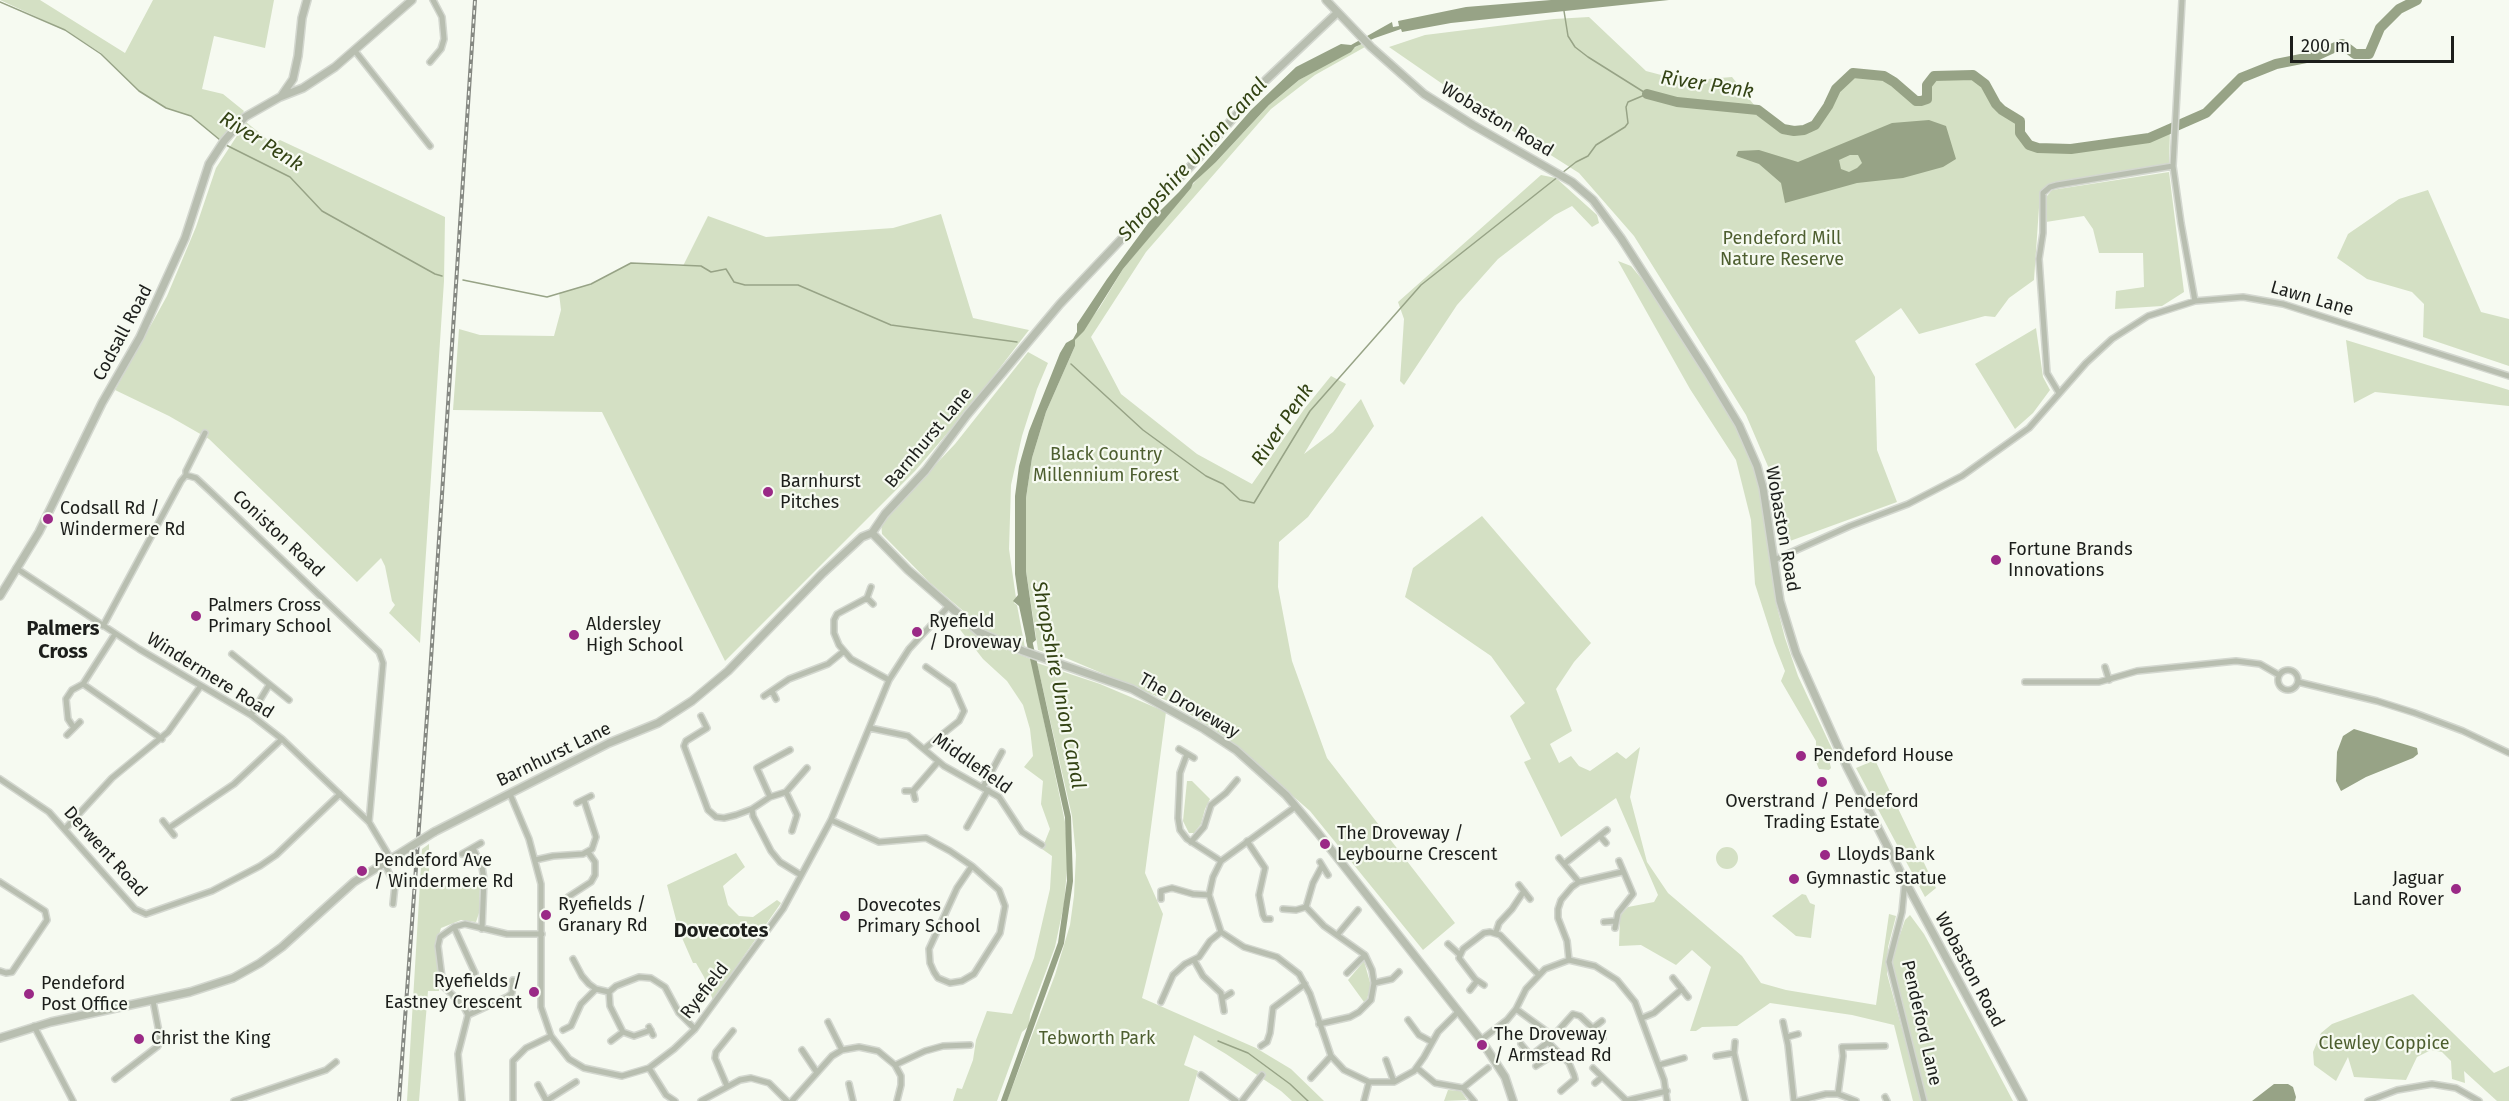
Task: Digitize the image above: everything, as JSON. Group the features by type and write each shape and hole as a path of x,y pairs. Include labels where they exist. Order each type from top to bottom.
{"street":[{"path":"280,97 293,79 307,0"},
{"name":"Codsall Road","path":"0,596 39,532 98,412 140,337 184,238 209,164 224,141 245,117 280,97 314,82 355,51 412,0"},
{"path":"430,62 441,49 444,39 442,17 433,0"},
{"name":"Wobaston Road","path":"1326,0 1357,34 1412,84 1449,110 1572,182 1593,200 1606,216 1707,372 1750,445 1763,488 1779,601 1796,653 1847,767 1905,881 2023,1101"},
{"path":"2182,0 2173,166 2195,301"},
{"name":"Barnhurst Lane","path":"0,1038 34,1026 210,987 260,963 282,947 354,882 434,832 609,743 658,723 692,701 728,671 822,574 862,537 872,533 885,514 926,470 967,415 1060,304 1203,153 1266,80 1337,13"},
{"path":"355,51 430,146"},
{"path":"2059,393 2047,373 2046,363 2039,259 2043,233 2043,193 2057,185 2173,166"},
{"name":"Lawn Lane","path":"1774,560 1850,526 1908,504 1962,476 2029,428 2098,351 2130,326 2148,316 2195,301 2242,297 2283,304 2509,376"},
{"path":"103,626 186,475 206,433"},
{"name":"Coniston Road","path":"186,475 196,478 379,651 383,663 369,822"},
{"name":"The Droveway","path":"872,533 948,607 979,632 1023,651 1132,689 1204,729 1236,750 1286,795 1459,1011 1505,1077 1513,1101"},
{"name":"Windermere Road","path":"16,568 115,634 200,687 251,715 282,739 369,822 395,885 393,904"},
{"path":"871,587 867,598 842,610 834,620 834,633 844,651 860,665 889,680"},
{"path":"867,598 873,604"},
{"name":"Ryefield","path":"510,794 535,860 541,884 541,1007 551,1036 569,1059 584,1068 622,1076 648,1068 674,1050 695,1029 783,909 831,820 889,680 909,649 948,607"},
{"path":"74,728 68,719 66,699 72,690 83,684 115,634"},
{"path":"764,696 789,679 828,664 844,651"},
{"path":"232,654 289,700"},
{"path":"2025,682 2084,683 2109,680 2137,671 2236,661 2260,664 2279,675"},
{"path":"924,749 959,721 964,711 953,686 926,667"},
{"path":"2105,667 2109,680"},
{"path":"2285,670 2292,671 2297,675 2298,682 2293,689 2284,690 2279,684 2279,675 2285,670"},
{"path":"931,681 936,674"},
{"path":"2298,682 2377,701 2415,713 2463,731 2509,753"},
{"path":"83,684 162,739"},
{"path":"251,715 269,685"},
{"path":"65,830 112,778 162,739 200,687"},
{"path":"772,691 776,699"},
{"path":"701,716 707,728 686,741 684,746 708,810 716,817 724,818 752,809 770,797 786,792 807,768"},
{"path":"67,735 80,722"},
{"name":"Middlefield","path":"870,728 906,736 938,762 985,788 1005,804 1022,832 1042,845"},
{"path":"169,828 234,784 282,739"},
{"path":"1179,749 1194,758"},
{"path":"770,797 757,768 790,750"},
{"path":"966,827 1002,752"},
{"path":"1187,754 1180,773 1178,818 1183,835 1221,861"},
{"path":"905,791 913,791 938,762"},
{"name":"Derwent Road","path":"0,779 49,812 135,909 146,914 212,891 260,866 276,855 340,794"},
{"path":"1191,842 1204,827 1210,806 1237,780"},
{"path":"913,791 915,799"},
{"path":"786,792 797,815 792,831"},
{"path":"577,803 591,796"},
{"path":"535,860 588,852 595,846 596,837 584,800"},
{"path":"1295,807 1221,861 1213,878 1209,895 1221,932 1244,947 1277,957 1299,974 1305,984 1331,1056 1344,1070 1369,1082 1395,1082 1417,1068 1443,1026 1459,1011"},
{"path":"752,809 753,816 771,851 780,862 801,875"},
{"path":"831,820 879,842 926,838 972,866 999,890 1005,906 1000,933 974,974 962,981 950,983 938,978 934,972 930,963 929,949 957,888 972,866"},
{"path":"163,821 174,835"},
{"path":"1564,864 1607,830"},
{"path":"1600,836 1606,843"},
{"path":"1247,841 1264,865 1266,872 1259,879 1259,895 1263,915 1265,919 1270,919"},
{"path":"462,854 481,843"},
{"path":"473,848 482,867 484,879 482,929"},
{"path":"568,897 591,882 595,875 596,862 588,852"},
{"path":"1559,858 1579,882"},
{"path":"1604,922 1615,924 1618,912 1633,894 1619,861"},
{"path":"1306,907 1321,864 1328,875"},
{"path":"1569,960 1569,950 1558,918 1558,909 1566,893 1579,882 1622,872"},
{"name":"Pendeford Lane","path":"1905,881 1902,912 1889,962 1924,1101"},
{"path":"0,882 45,911 47,920 12,972 6,973 0,970"},
{"path":"1519,885 1530,898"},
{"path":"1161,899 1161,891 1172,888 1193,894 1209,895"},
{"path":"1496,932 1524,891"},
{"path":"1283,909 1296,910 1306,907"},
{"path":"1306,907 1324,926 1365,955 1372,970 1374,983 1371,1000 1359,1012 1350,1017 1319,1024"},
{"path":"1338,934 1358,910"},
{"path":"462,1101 458,1054 468,1015 463,1005 443,986 438,946 440,937 454,927 465,924 507,934 542,934"},
{"path":"454,927 475,974"},
{"path":"1161,1002 1177,971 1194,960 1221,932"},
{"path":"1459,954 1484,933 1496,932 1538,974"},
{"path":"1448,944 1459,954 1477,981 1484,985"},
{"path":"1347,973 1365,955"},
{"path":"573,959 582,976 596,989 609,992"},
{"path":"1194,960 1203,976 1215,986 1223,998 1224,1011"},
{"path":"1481,1040 1508,1020 1526,989 1538,974 1554,964 1569,960 1595,966 1617,980 1628,991 1642,1018 1647,1040 1659,1065 1667,1090 1667,1101"},
{"path":"1374,983 1392,979 1399,972"},
{"path":"651,1031 634,1036 623,1032 609,1006 609,992 616,986 634,978 651,978 665,987 679,1013 695,1029"},
{"path":"1673,978 1688,997"},
{"path":"468,1015 507,997 512,993 513,980"},
{"path":"1470,990 1477,981"},
{"path":"1261,1046 1267,1042 1273,1008 1305,984"},
{"path":"563,1030 577,1019 581,1004 596,989"},
{"path":"1642,1018 1658,1010 1682,989"},
{"path":"1165,991 1172,993"},
{"path":"1223,998 1232,993"},
{"path":"115,1079 158,1046 159,1030 153,1000"},
{"path":"603,1010 609,1006"},
{"path":"1516,1009 1553,1036"},
{"path":"1521,1044 1529,1057 1548,1042 1573,1014 1580,1016 1603,1038"},
{"path":"1593,1028 1602,1021"},
{"path":"1412,1022 1419,1035 1432,1042"},
{"path":"1783,1022 1796,1101 1826,1094 1838,1094 1855,1101"},
{"path":"828,1023 842,1050"},
{"path":"34,1026 74,1101"},
{"path":"727,1086 715,1058 716,1052 733,1031"},
{"path":"611,1041 623,1032"},
{"path":"1787,1037 1798,1034"},
{"path":"513,1101 513,1061 526,1048 551,1036"},
{"path":"1838,1094 1843,1056 1839,1040"},
{"path":"1548,1042 1569,1063 1575,1079 1561,1090"},
{"path":"1735,1042 1734,1053 1744,1101"},
{"path":"895,1065 925,1051 943,1046 970,1045"},
{"path":"1842,1047 1885,1046"},
{"path":"701,1101 746,1078 769,1083 790,1101 832,1056 842,1050 859,1047 869,1048 886,1056 895,1065 901,1076 897,1101"},
{"path":"802,1050 816,1071"},
{"path":"1536,1066 1558,1052"},
{"path":"1716,1056 1734,1053"},
{"path":"1311,1078 1331,1056"},
{"path":"1659,1065 1684,1058"},
{"path":"1386,1060 1395,1082"},
{"path":"234,1101 326,1070 336,1062"},
{"path":"648,1068 666,1095 675,1101"},
{"path":"1417,1068 1440,1085 1463,1088 1474,1101"},
{"path":"1463,1088 1488,1068"},
{"path":"1593,1068 1626,1100 1667,1090"},
{"path":"1201,1075 1236,1101"},
{"path":"1242,1101 1262,1075"},
{"path":"1595,1083 1602,1077"},
{"path":"538,1085 546,1100 576,1082"},
{"path":"1364,1101 1369,1082"},
{"path":"849,1084 853,1101"},
{"path":"2368,1101 2397,1090 2432,1084 2456,1088 2479,1101"}],"green space":[{"path":"0,0 40,0 125,53 153,0 274,0 265,48 214,36 202,89 223,94 244,111 221,141 191,116 166,108 139,91 101,53 65,30"},
{"name":"Pendeford Mill Nature Reserve","path":"1589,17 1646,71 1684,81 1732,77 1758,110 1786,130 1804,130 1815,125 1836,89 1853,73 1884,76 1916,101 1927,99 1927,85 1934,76 1973,75 1985,84 1996,104 2020,121 2020,133 2029,145 2038,148 2071,149 2149,138 2170,129 2169,163 2047,186 2040,193 2034,280 2009,298 1995,317 1985,316 1919,334 1901,308 1855,341 1875,377 1877,450 1897,502 1790,541 1785,531 1770,471 1746,415 1634,236 1579,173 1486,114 1389,47 1425,35 1554,19"},
{"name":"Black Country Millennium Forest","path":"1361,44 1365,47 1315,75 1271,109 1146,252 1091,337 1121,394 1197,454 1252,484 1305,408 1331,376 1346,384 1304,454 1333,432 1361,399 1374,426 1308,517 1279,542 1278,587 1292,661 1327,758 1455,923 1423,950 1310,811 1224,736 1170,702 1066,658 1038,650 1026,571 1026,498 1032,458 1046,412 1075,346 1075,340 1100,307 1123,269 1203,172 1216,162 1269,105 1299,80"},
{"path":"246,122 273,144 280,140 445,217 444,281 420,643 389,613 395,605 381,558 357,582 209,439 169,416 115,390 167,296 196,227 216,168"},
{"path":"2169,172 2184,292 2162,306 2115,309 2116,291 2144,287 2143,253 2099,253 2093,229 2084,216 2046,222 2047,196 2052,190"},
{"path":"1541,175 1556,178 1597,215 1599,223 1592,227 1572,206 1555,215 1498,259 1457,305 1404,385 1400,381 1404,319 1398,302"},
{"path":"2428,190 2481,312 2509,319 2509,366 2423,337 2424,304 2412,292 2367,279 2337,258 2348,234 2399,199"},
{"path":"941,214 973,318 1029,330 969,408 915,471 725,661 602,412 453,410 459,329 480,335 554,336 561,310 559,293 591,284 631,263 683,266 708,216 766,237 893,228"},
{"path":"1618,261 1631,266 1646,284 1705,375 1747,447 1760,489 1776,603 1798,676 1833,751 1829,760 1831,768 1829,770 1819,769 1816,762 1816,741 1781,681 1785,671 1755,584 1751,520 1736,460 1690,389"},
{"path":"2036,328 2043,377 2050,390 2033,413 2015,429 1975,364"},
{"path":"2346,340 2509,390 2509,406 2375,392 2354,403"},
{"path":"1028,352 1048,363 1022,436 1011,485 1009,549 1016,598 1014,603 1017,605 1025,648 987,631 929,582 882,534 881,522 955,444"},
{"path":"1482,516 1591,643 1574,662 1556,689 1572,731 1550,744 1559,763 1571,756 1579,766 1590,771 1617,752 1626,759 1640,747 1630,797 1647,862 1668,893 1742,956 1761,983 1786,990 1876,1005 1889,914 1896,916 1888,947 1887,974 1922,1101 1913,1101 1894,1025 1852,1015 1770,1003 1737,1026 1702,1027 1696,1031 1690,1031 1711,967 1692,950 1676,965 1641,945 1619,946 1620,916 1628,907 1654,902 1658,895 1616,798 1561,837 1524,762 1531,759 1510,716 1525,703 1491,656 1405,597 1413,568"},
{"path":"950,615 985,641 1031,659 1065,822 1068,858 1064,904 1055,947 1030,1014 1029,1026 1022,1032 997,1101 953,1101 957,1088 962,1089 973,1060 976,1040 987,1011 1012,1014 1034,958 1050,889 1052,856 1042,849 1050,829 1041,804 1043,781 1024,767 1033,756 1030,729 1023,705 1007,681 983,659 958,627 945,616"},
{"name":"Tebworth Park","path":"1037,663 1100,684 1166,712 1145,873 1163,914 1142,998 1256,1048 1291,1069 1324,1101 1292,1101 1281,1091 1194,1035 1184,1065 1198,1071 1189,1101 1007,1101 1055,975 1070,925 1074,896 1076,855 1072,816"},
{"path":"1875,760 1936,888 1925,897 1856,768"},
{"path":"1187,781 1192,781 1210,799 1201,824 1194,833 1189,833 1183,821"},
{"path":"429,844 429,886 480,885 479,913 476,922 461,920 441,928 436,945 439,991 428,991 419,1101 407,1101 422,849"},
{"path":"1727,847 1735,850 1738,858 1735,866 1727,869 1719,866 1716,858 1719,850"},
{"path":"736,853 745,867 723,886 728,905 739,916 753,917 777,900 781,903 713,1000 704,977 696,963 693,963 679,931 667,885"},
{"path":"1802,894 1806,895 1810,903 1815,905 1811,938 1796,936 1772,916"},
{"path":"1910,915 1924,934 2013,1101 1927,1101 1891,961 1905,920"},
{"path":"1364,961 1371,986 1364,1002 1348,980"},
{"name":"Clewley Coppice","path":"2413,994 2494,1073 2509,1066 2509,1101 2497,1101 2464,1071 2465,1083 2452,1079 2451,1061 2442,1052 2431,1050 2417,1057 2406,1080 2354,1077 2348,1057 2336,1081 2314,1065 2313,1052 2321,1033 2332,1024"},
{"path":"1448,1090 1461,1091 1467,1100 1444,1101"}],"shaded area":[{"path":"1551,0 1669,0 1451,23 1402,32 1401,29 1375,38 1299,80 1269,105 1216,162 1193,183 1123,269 1084,331 1075,340 1075,346 1046,412 1032,458 1026,498 1026,571 1036,640 1030,645 1027,643 1019,606 1013,601 1018,595 1015,574 1015,496 1019,466 1029,431 1060,353 1066,343 1073,339 1077,332 1077,324 1149,222 1179,192 1251,110 1296,67 1341,44 1351,45 1392,22 1393,27 1399,26 1398,21 1466,7"},
{"path":"1929,120 1946,126 1956,159 1943,167 1903,178 1857,183 1785,203 1781,183 1759,164 1736,156 1738,151 1759,150 1798,162 1892,123","holes":["1850,155 1858,155 1862,163 1857,168 1849,172 1841,169 1839,160"]},
{"path":"2354,729 2417,748 2418,754 2341,791 2336,781 2337,752 2343,736"},
{"path":"2274,1084 2288,1084 2293,1087 2295,1101 2252,1101"}],"waterway":[{"name":"River Penk","path":"1647,94 1677,102 1758,110 1783,129 1794,131 1815,125 1836,89 1853,73 1884,76 1916,101 1927,99 1927,85 1934,76 1973,75 1985,84 2002,110 2020,121 2020,133 2029,145 2038,148 2071,149 2149,138 2206,113 2241,78 2276,64 2316,56 2342,44 2355,54 2369,54 2380,28 2399,9 2417,0"},
{"name":"River Penk","path":"0,2 65,30 101,54 139,91 166,108 191,116 220,140"},
{"path":"1564,11 1568,36 1575,47 1647,94"},
{"name":"River Penk","path":"1562,173 1588,156 1596,145 1625,127 1628,123 1626,107 1628,102 1647,94"},
{"name":"River Penk","path":"226,145 290,177 322,211 442,276"},
{"name":"River Penk","path":"1071,364 1143,430 1206,476 1223,484 1240,500 1254,503 1310,411 1421,285 1559,176"},
{"name":"River Penk","path":"463,280 547,297 591,284 631,263 701,266 711,272 726,269 734,282 745,285 798,285 891,325 1017,342"},
{"name":"Shropshire Union Canal","path":"1004,1101 1061,943 1070,881 1068,817 1029,640"},
{"path":"1218,1041 1248,1053 1290,1084 1308,1101"}],"railway":[{"path":"399,1101 475,0"}],"place":[{"name":"Barnhurst Pitches","path":"768,492"},
{"name":"Codsall Rd / Windermere Rd","path":"48,519"},
{"name":"Fortune Brands Innovations","path":"1996,560"},
{"name":"Palmers Cross Primary School","path":"196,616"},
{"name":"Ryefield / Droveway","path":"917,632"},
{"name":"Aldersley High School","path":"574,635"},
{"name":"Pendeford House","path":"1801,756"},
{"name":"Overstrand / Pendeford Trading Estate","path":"1822,782"},
{"name":"The Droveway / Leybourne Crescent","path":"1325,844"},
{"name":"Lloyds Bank","path":"1825,855"},
{"name":"Pendeford Ave / Windermere Rd","path":"362,871"},
{"name":"Gymnastic statue","path":"1794,879"},
{"name":"Jaguar Land Rover","path":"2456,889"},
{"name":"Ryefields / Granary Rd","path":"546,915"},
{"name":"Dovecotes Primary School","path":"845,916"},
{"name":"Ryefields / Eastney Crescent","path":"534,992"},
{"name":"Pendeford Post Office","path":"29,994"},
{"name":"Christ the King","path":"139,1039"},
{"name":"The Droveway / Armstead Rd","path":"1482,1045"}],"district":[{"name":"Palmers Cross","path":"63,640"},
{"name":"Dovecotes","path":"721,931"}]}
